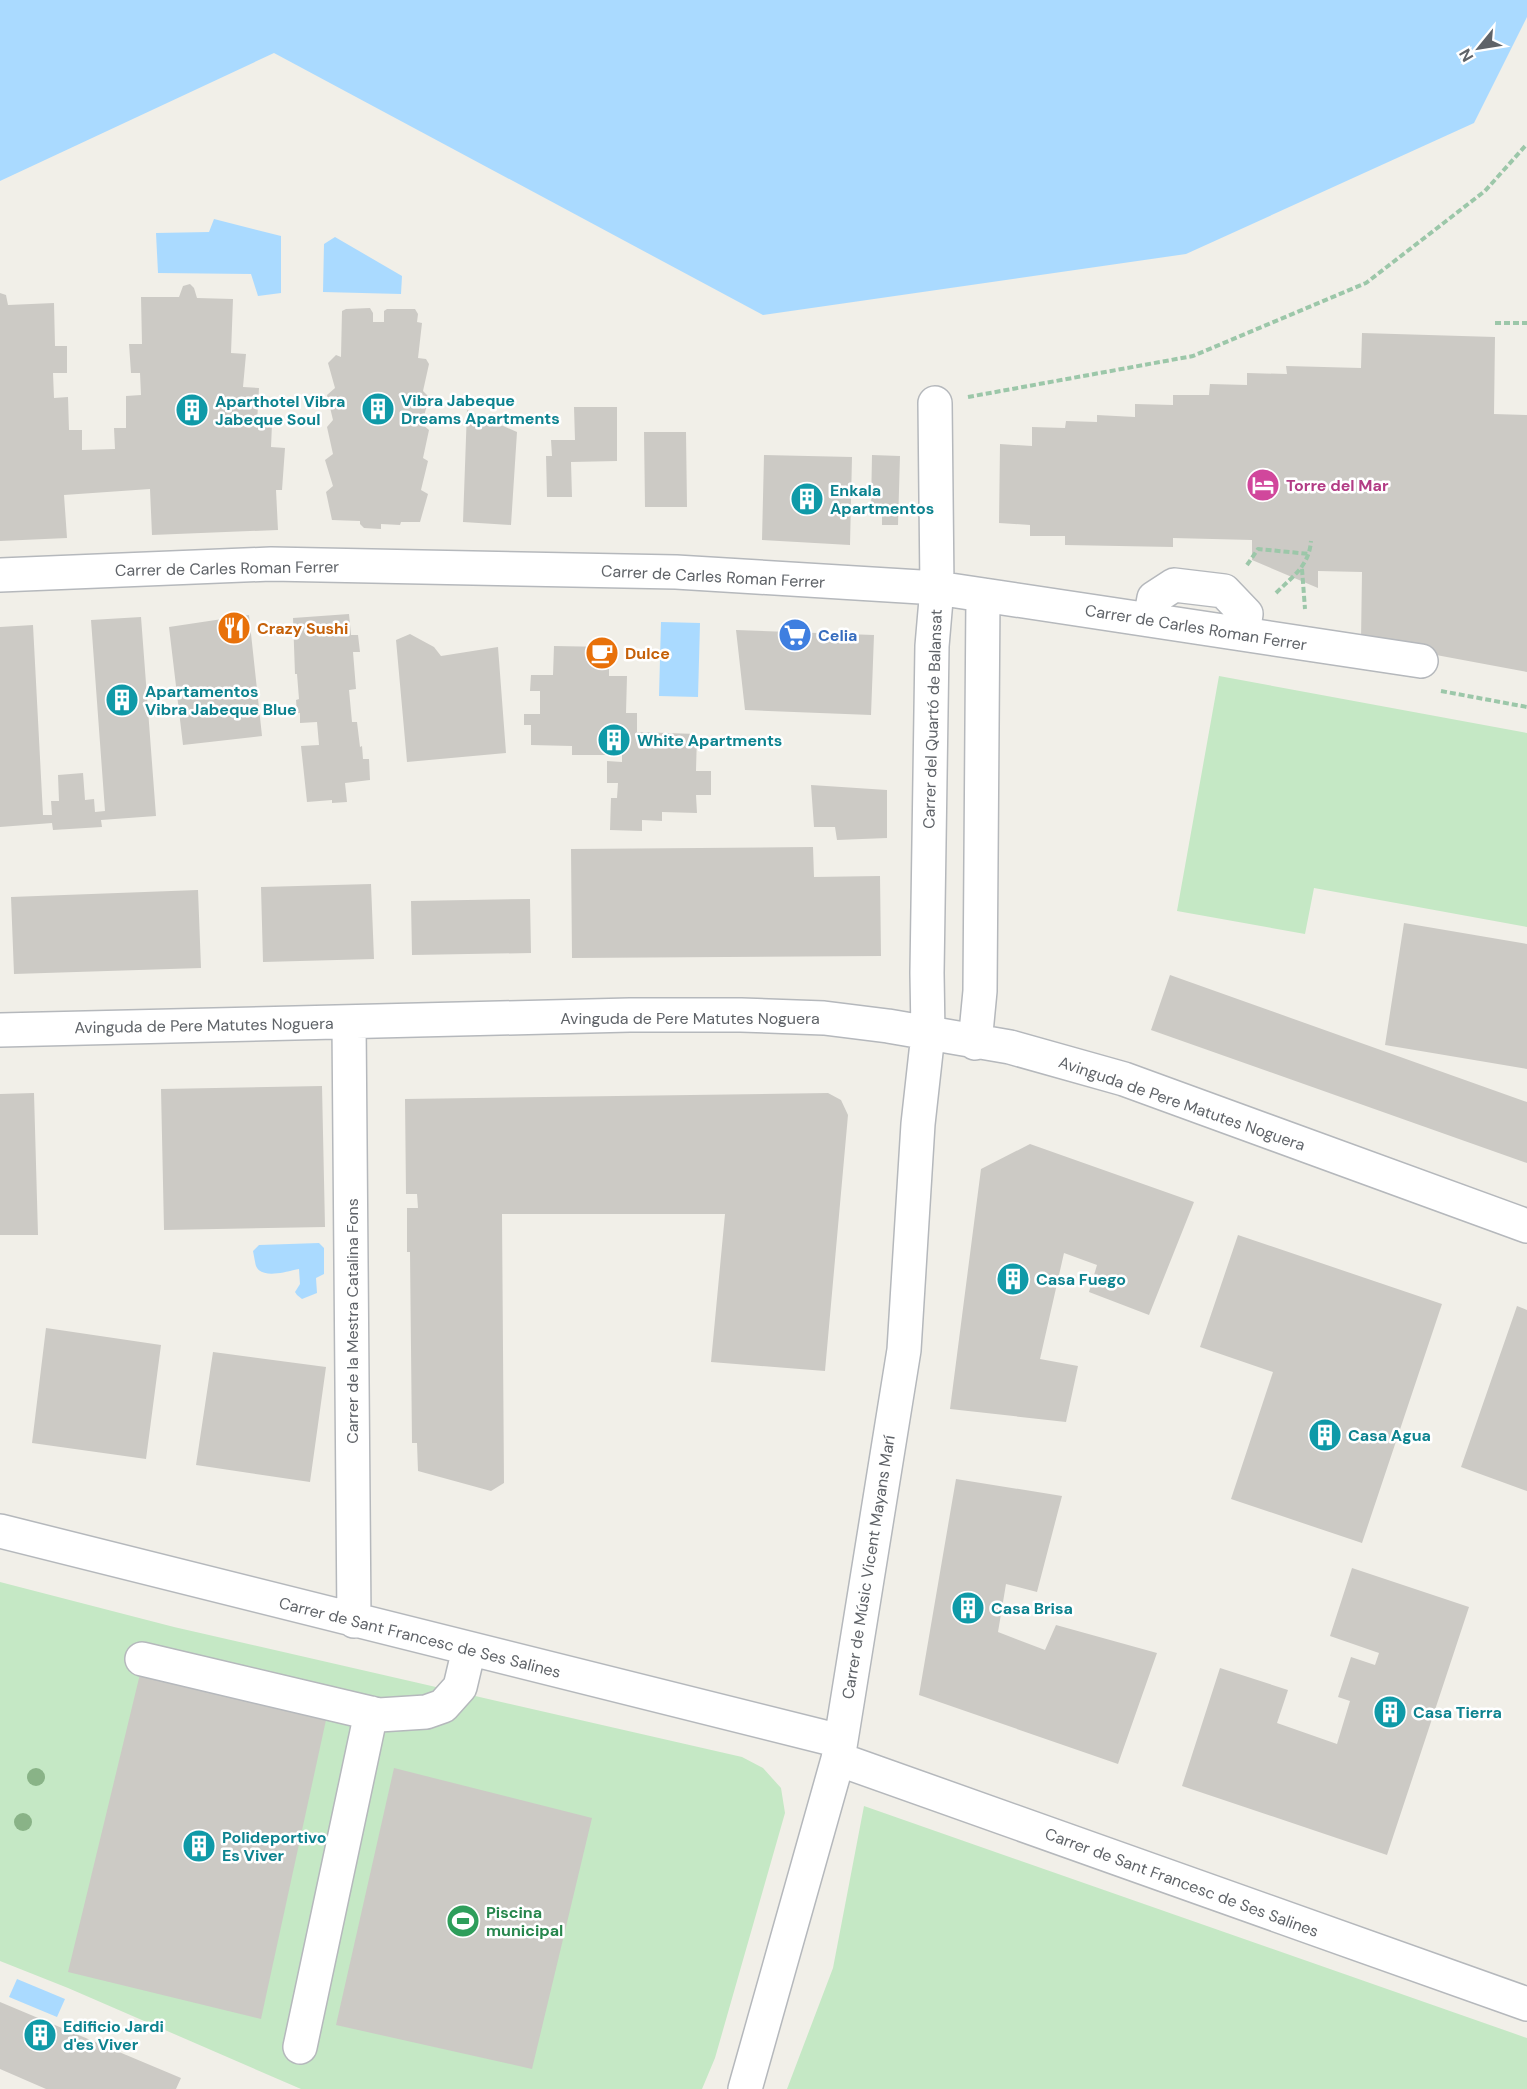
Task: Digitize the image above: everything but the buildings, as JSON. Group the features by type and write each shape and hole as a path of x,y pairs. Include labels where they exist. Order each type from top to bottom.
{"street":[{"name":"Carrer del Quartó de Balansat","path":"928,1034 932,646 937,588 935,403"},
{"name":"Carrer de Carles Roman Ferrer","path":"0,575 271,564 676,572 937,588 1421,661"},
{"path":"975,1042 980,991 983,595"},
{"name":"Avinguda de Pere Matutes Noguera","path":"0,1029 619,1015 824,1018 1035,1053 1124,1080 1527,1226"},
{"name":"Carrer de la Mestra Catalina Fons","path":"349,1022 354,1621"},
{"name":"Carrer de Músic Vicent Mayans Marí","path":"745,2089 839,1750 904,1350 918,1124 928,1034"},
{"name":"Carrer de Sant Francesc de Ses Salines","path":"0,1531 469,1649 839,1750 1527,2004"},
{"path":"142,1659 379,1715 426,1712 443,1706 460,1687 469,1649"},
{"path":"300,2047 371,1713"}],"path":[{"path":"935,403 1193,356 1366,283 1485,191 1527,144"},
{"path":"1495,323 1527,323"},
{"path":"1302,568 1310,554 1311,541"},
{"path":"1257,549 1310,554"},
{"path":"1421,661 1437,690 1527,707"}],"green space":[{"path":"1219,676 1527,733 1527,927 1314,888 1305,934 1177,911"},
{"path":"0,1582 174,1627 742,1757 763,1768 781,1788 785,1813 715,2058 702,2089 301,2089 0,1961"},
{"path":"864,1806 1527,2038 1527,2089 787,2089 833,1968"}],"water":[{"path":"0,0 1527,0 1527,17 1474,123 1186,254 763,315 274,53 0,181"},
{"path":"214,219 281,236 281,293 258,296 251,274 158,273 156,233 209,232"},
{"path":"335,237 402,276 401,294 323,292 324,244"},
{"path":"661,622 700,623 698,697 659,696"},
{"path":"319,1243 324,1248 324,1274 316,1278 317,1293 302,1299 295,1292 300,1284 299,1269 269,1274 259,1270 256,1266 253,1251 259,1245"},
{"path":"17,1979 65,1999 57,2017 9,1997"}],"place":[{"name":"Vibra Jabeque Dreams Apartments","path":"378,409"},
{"name":"Aparthotel Vibra Jabeque Soul","path":"192,410"},
{"name":"Torre del Mar","path":"1263,485"},
{"name":"Enkala Apartmentos","path":"807,499"},
{"name":"Crazy Sushi","path":"234,628"},
{"name":"Celia","path":"795,635"},
{"name":"Dulce","path":"602,653"},
{"name":"Apartamentos Vibra Jabeque Blue","path":"122,700"},
{"name":"White Apartments","path":"614,740"},
{"name":"Casa Fuego","path":"1013,1279"},
{"name":"Casa Agua","path":"1325,1435"},
{"name":"Casa Brisa","path":"968,1608"},
{"name":"Casa Tierra","path":"1390,1712"},
{"name":"Polideportivo Es Viver","path":"199,1846"},
{"name":"Piscina municipal","path":"463,1921"},
{"name":"Edificio Jardi d'es Viver","path":"40,2035"}]}
